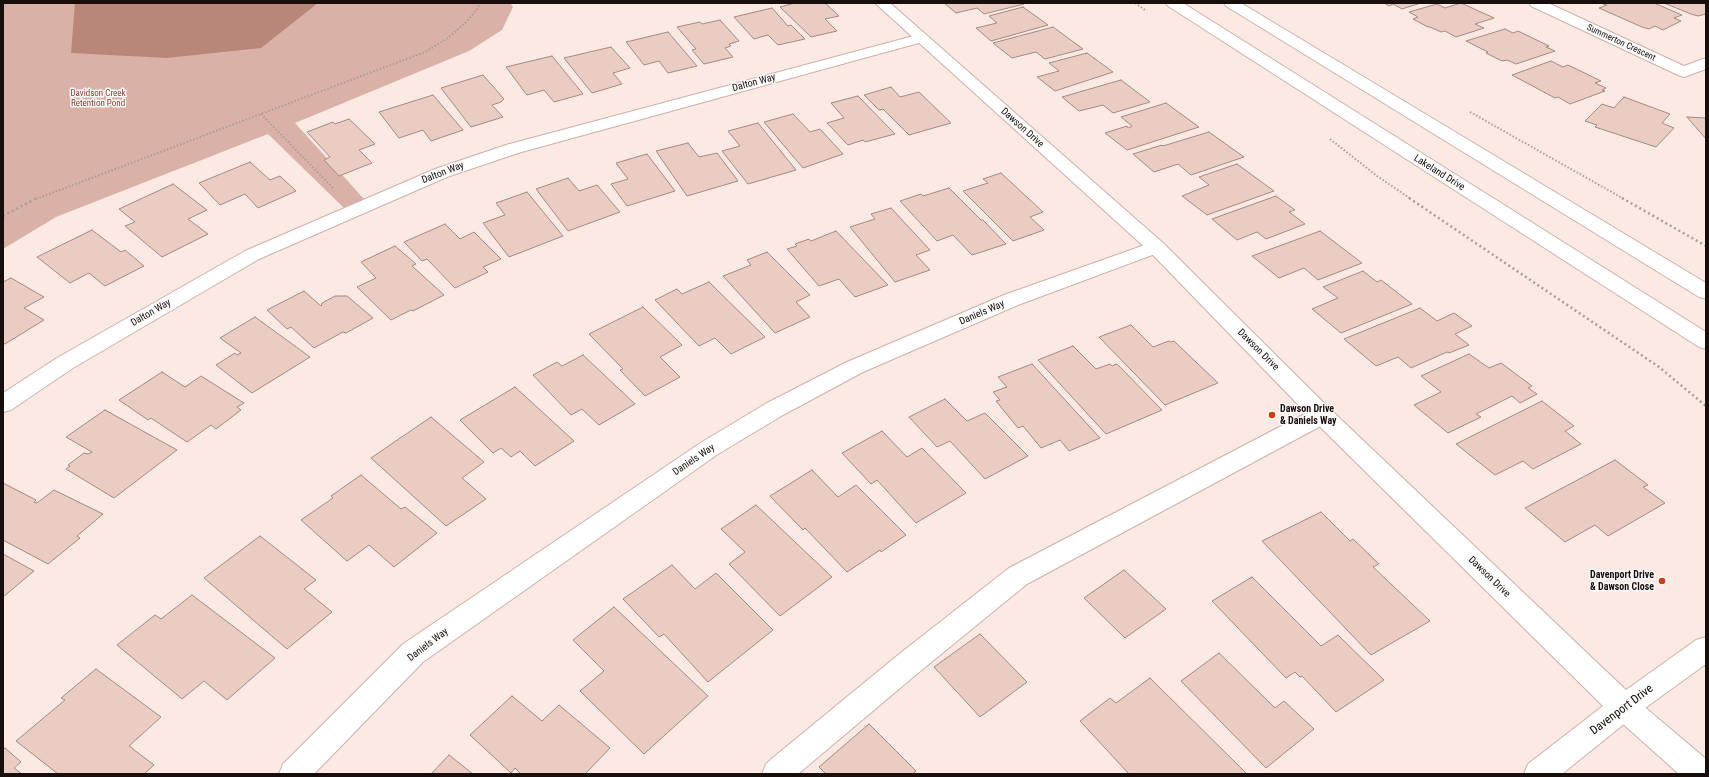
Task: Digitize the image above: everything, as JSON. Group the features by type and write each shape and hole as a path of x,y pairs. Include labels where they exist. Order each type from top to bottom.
{"street":[{"name":"Dawson Drive","path":"882,3 1156,247 1322,415 1624,707 1702,774"},
{"name":"Lakeland Drive","path":"1173,3 1706,342"},
{"path":"1231,3 1706,292"},
{"name":"Summerton Crescent","path":"1536,3 1684,72 1706,63"},
{"name":"Dalton Way","path":"3,404 65,363 252,255 441,173 512,148 921,38"},
{"name":"Daniels Way","path":"294,774 413,653 710,448 775,409 855,367 1011,300 1156,247"},
{"path":"1662,314 1706,352"},
{"path":"777,774 865,700 1018,576 1322,415"},
{"name":"Davenport Drive","path":"1540,774 1624,707 1706,649"}],"path":[{"path":"3,216 39,197 425,52 448,38 466,22 478,8 480,3"},
{"path":"1135,3 1148,12"},
{"path":"261,114 340,195 357,210"},
{"path":"1328,137 1377,176 1659,367 1706,406"}],"green space":[{"name":"Davidson Creek Retention Pond","path":"3,3 510,3 513,7 502,30 469,51 295,123 364,199 344,208 268,134 56,217 3,249"}],"shaded area":[{"path":"75,3 318,3 261,48 167,58 71,53"}],"building":[{"path":"795,3 825,3 839,16 825,19 837,31 811,37 780,7"},
{"path":"944,3 1024,4 984,14 977,8 956,13"},
{"path":"1384,3 1421,3 1402,9 1393,4 1389,6"},
{"path":"1461,3 1494,18 1475,24 1484,28 1456,37 1445,31 1441,32 1428,27 1413,19 1418,17 1409,12 1437,4 1445,8"},
{"path":"1654,3 1682,15 1674,18 1681,21 1663,30 1655,26 1649,29 1599,8 1607,5 1603,4"},
{"path":"1664,3 1706,3 1706,14 1698,16"},
{"path":"1023,7 1048,25 991,41 976,28 997,23 989,16"},
{"path":"772,8 788,26 791,25 805,39 778,45 768,35 754,39 734,17"},
{"path":"720,20 739,41 729,44 731,46 725,48 733,57 704,64 692,50 696,49 677,27 700,22 702,24"},
{"path":"1053,27 1083,49 1045,59 1036,52 1012,58 993,43"},
{"path":"1505,29 1513,33 1518,31 1549,46 1546,47 1555,51 1516,64 1507,60 1502,61 1466,41"},
{"path":"668,32 697,66 668,73 659,61 644,65 626,42"},
{"path":"611,47 630,68 613,73 622,84 592,93 564,58"},
{"path":"1087,53 1113,72 1055,91 1037,77 1059,71 1049,63"},
{"path":"552,56 583,94 554,102 544,90 527,95 506,67"},
{"path":"1551,61 1563,67 1568,65 1601,81 1595,83 1606,88 1602,90 1605,91 1570,104 1558,97 1555,98 1512,75"},
{"path":"483,75 504,99 501,102 492,105 503,117 471,127 441,88"},
{"path":"1121,80 1150,102 1113,113 1103,105 1079,111 1062,97"},
{"path":"891,87 900,97 919,92 951,123 909,135 883,109 879,110 864,95"},
{"path":"433,95 463,130 431,141 423,130 399,138 379,112"},
{"path":"858,96 895,134 865,142 863,140 848,145 827,123 844,118 831,103"},
{"path":"1624,97 1670,114 1662,123 1674,128 1656,147 1595,127 1597,125 1585,121 1602,104 1614,108"},
{"path":"1166,103 1199,127 1127,150 1105,133 1127,126 1128,128 1132,126 1121,117"},
{"path":"793,114 810,132 820,129 843,154 803,168 764,122"},
{"path":"1687,117 1706,118 1706,139"},
{"path":"349,119 375,144 359,150 372,163 339,176 324,160 330,157 307,132 333,122 335,124"},
{"path":"758,123 796,170 748,184 722,151 740,146 728,131"},
{"path":"1209,132 1244,157 1191,175 1178,164 1154,172 1133,154 1162,145 1163,146"},
{"path":"688,143 699,157 717,153 738,181 687,196 656,151"},
{"path":"647,154 675,191 627,206 611,184 628,179 616,163"},
{"path":"250,162 270,180 280,176 296,191 258,208 245,194 220,205 199,183"},
{"path":"1237,164 1274,191 1207,215 1182,196 1209,185 1199,177"},
{"path":"1001,173 1043,212 1030,217 1044,230 1013,241 963,191 988,183 983,179"},
{"path":"568,178 579,191 597,185 620,212 568,231 536,189"},
{"path":"173,184 207,210 188,219 208,234 162,257 125,226 135,222 119,209"},
{"path":"949,188 1006,244 972,255 953,235 937,241 900,201 921,194 923,196"},
{"path":"527,192 563,236 509,257 483,223 505,215 496,203"},
{"path":"1276,196 1295,210 1289,212 1305,224 1266,239 1257,232 1237,240 1212,219"},
{"path":"891,208 930,250 916,255 930,270 895,282 850,227 875,219 871,214"},
{"path":"445,224 460,239 474,232 501,259 483,267 488,272 455,288 427,259 422,261 404,242"},
{"path":"92,230 121,252 125,250 144,266 105,286 89,273 70,283 37,257"},
{"path":"836,231 888,285 855,297 839,279 819,286 787,249 797,246 795,244 809,239 811,241"},
{"path":"1320,231 1362,263 1318,280 1304,268 1279,278 1252,256"},
{"path":"395,246 416,264 412,266 444,295 413,311 411,310 391,320 357,287 376,278 361,262"},
{"path":"767,252 810,295 796,302 810,317 775,333 723,276 751,265 747,260"},
{"path":"1363,271 1377,282 1381,280 1412,304 1341,333 1312,309 1338,298 1323,287"},
{"path":"11,278 44,297 24,308 44,320 5,344 3,343 3,282"},
{"path":"709,282 765,337 731,354 715,338 699,346 655,300 677,289 682,294"},
{"path":"304,291 321,306 322,303 335,296 347,296 373,318 314,348 291,327 287,329 267,310"},
{"path":"643,307 682,345 660,357 680,377 645,396 620,370 623,369 589,334"},
{"path":"1420,308 1437,321 1454,313 1472,326 1455,334 1469,345 1449,353 1447,352 1411,368 1398,357 1376,366 1344,339"},
{"path":"255,317 310,357 252,393 216,365 235,353 237,355 241,353 220,338"},
{"path":"1131,325 1153,347 1169,341 1174,341 1218,383 1165,405 1099,337"},
{"path":"1073,346 1096,369 1110,364 1112,366 1117,364 1162,410 1106,434 1038,360"},
{"path":"1469,354 1489,368 1501,363 1532,386 1528,388 1537,394 1520,403 1512,396 1476,414 1481,417 1448,433 1414,405 1441,392 1421,376"},
{"path":"583,355 635,404 599,425 582,409 571,415 533,375 557,362 562,366"},
{"path":"1032,364 1100,438 1069,451 1060,440 1041,448 1023,426 1018,428 996,401 1000,400 993,392 1007,387 998,377"},
{"path":"162,372 185,387 201,376 244,403 237,407 241,410 216,429 211,425 187,442 151,418 148,420 119,400"},
{"path":"515,387 574,441 535,466 520,451 511,457 501,448 493,453 460,420"},
{"path":"945,399 967,421 985,413 1028,456 985,479 950,441 937,447 909,417"},
{"path":"1542,401 1574,426 1565,431 1581,444 1533,469 1523,461 1495,475 1456,444"},
{"path":"105,410 177,450 114,498 66,469 70,466 68,465 84,453 88,454 92,452 66,437"},
{"path":"431,417 484,462 462,478 486,499 446,526 371,458"},
{"path":"882,431 907,457 922,448 966,493 916,523 877,480 871,484 842,453"},
{"path":"1615,460 1648,485 1643,487 1665,503 1608,536 1595,525 1565,542 1525,508"},
{"path":"812,470 838,497 856,485 906,535 847,572 805,528 803,530 770,496"},
{"path":"361,475 401,509 405,507 437,533 394,567 369,545 347,561 301,520 333,498 331,496"},
{"path":"3,483 36,500 34,502 37,503 54,490 103,514 77,536 80,538 48,564 3,540"},
{"path":"756,505 832,577 780,616 729,564 745,552 721,529"},
{"path":"1321,512 1350,541 1353,539 1379,564 1373,567 1430,621 1371,655 1262,541"},
{"path":"260,536 316,580 304,589 332,612 287,649 204,578"},
{"path":"3,554 34,571 3,597"},
{"path":"672,565 695,589 716,573 773,630 708,682 664,634 659,637 623,599"},
{"path":"1124,570 1166,609 1125,638 1084,598"},
{"path":"1252,577 1321,646 1338,635 1384,680 1336,712 1302,676 1300,677 1295,672 1286,678 1212,601"},
{"path":"192,595 275,658 227,700 204,681 182,699 117,645 155,615 161,619"},
{"path":"614,607 708,696 644,754 580,691 604,671 573,640"},
{"path":"980,634 1027,682 980,717 934,667"},
{"path":"1219,653 1275,708 1284,701 1314,729 1266,768 1181,681"},
{"path":"96,669 161,717 129,746 154,765 144,774 58,774 16,741 65,700 61,698"},
{"path":"1150,678 1247,774 1129,774 1080,721 1110,698 1116,703"},
{"path":"512,696 542,721 559,705 610,748 585,774 521,774 515,768 511,773 470,735"},
{"path":"869,724 916,771 912,774 826,774 819,767"},
{"path":"5,748 21,762 14,768 22,774 3,774 3,750"},
{"path":"449,755 473,774 431,774"}],"place":[{"name":"Dawson Drive & Daniels Way","path":"1272,415"},
{"name":"Davenport Drive & Dawson Close","path":"1662,581"}]}
